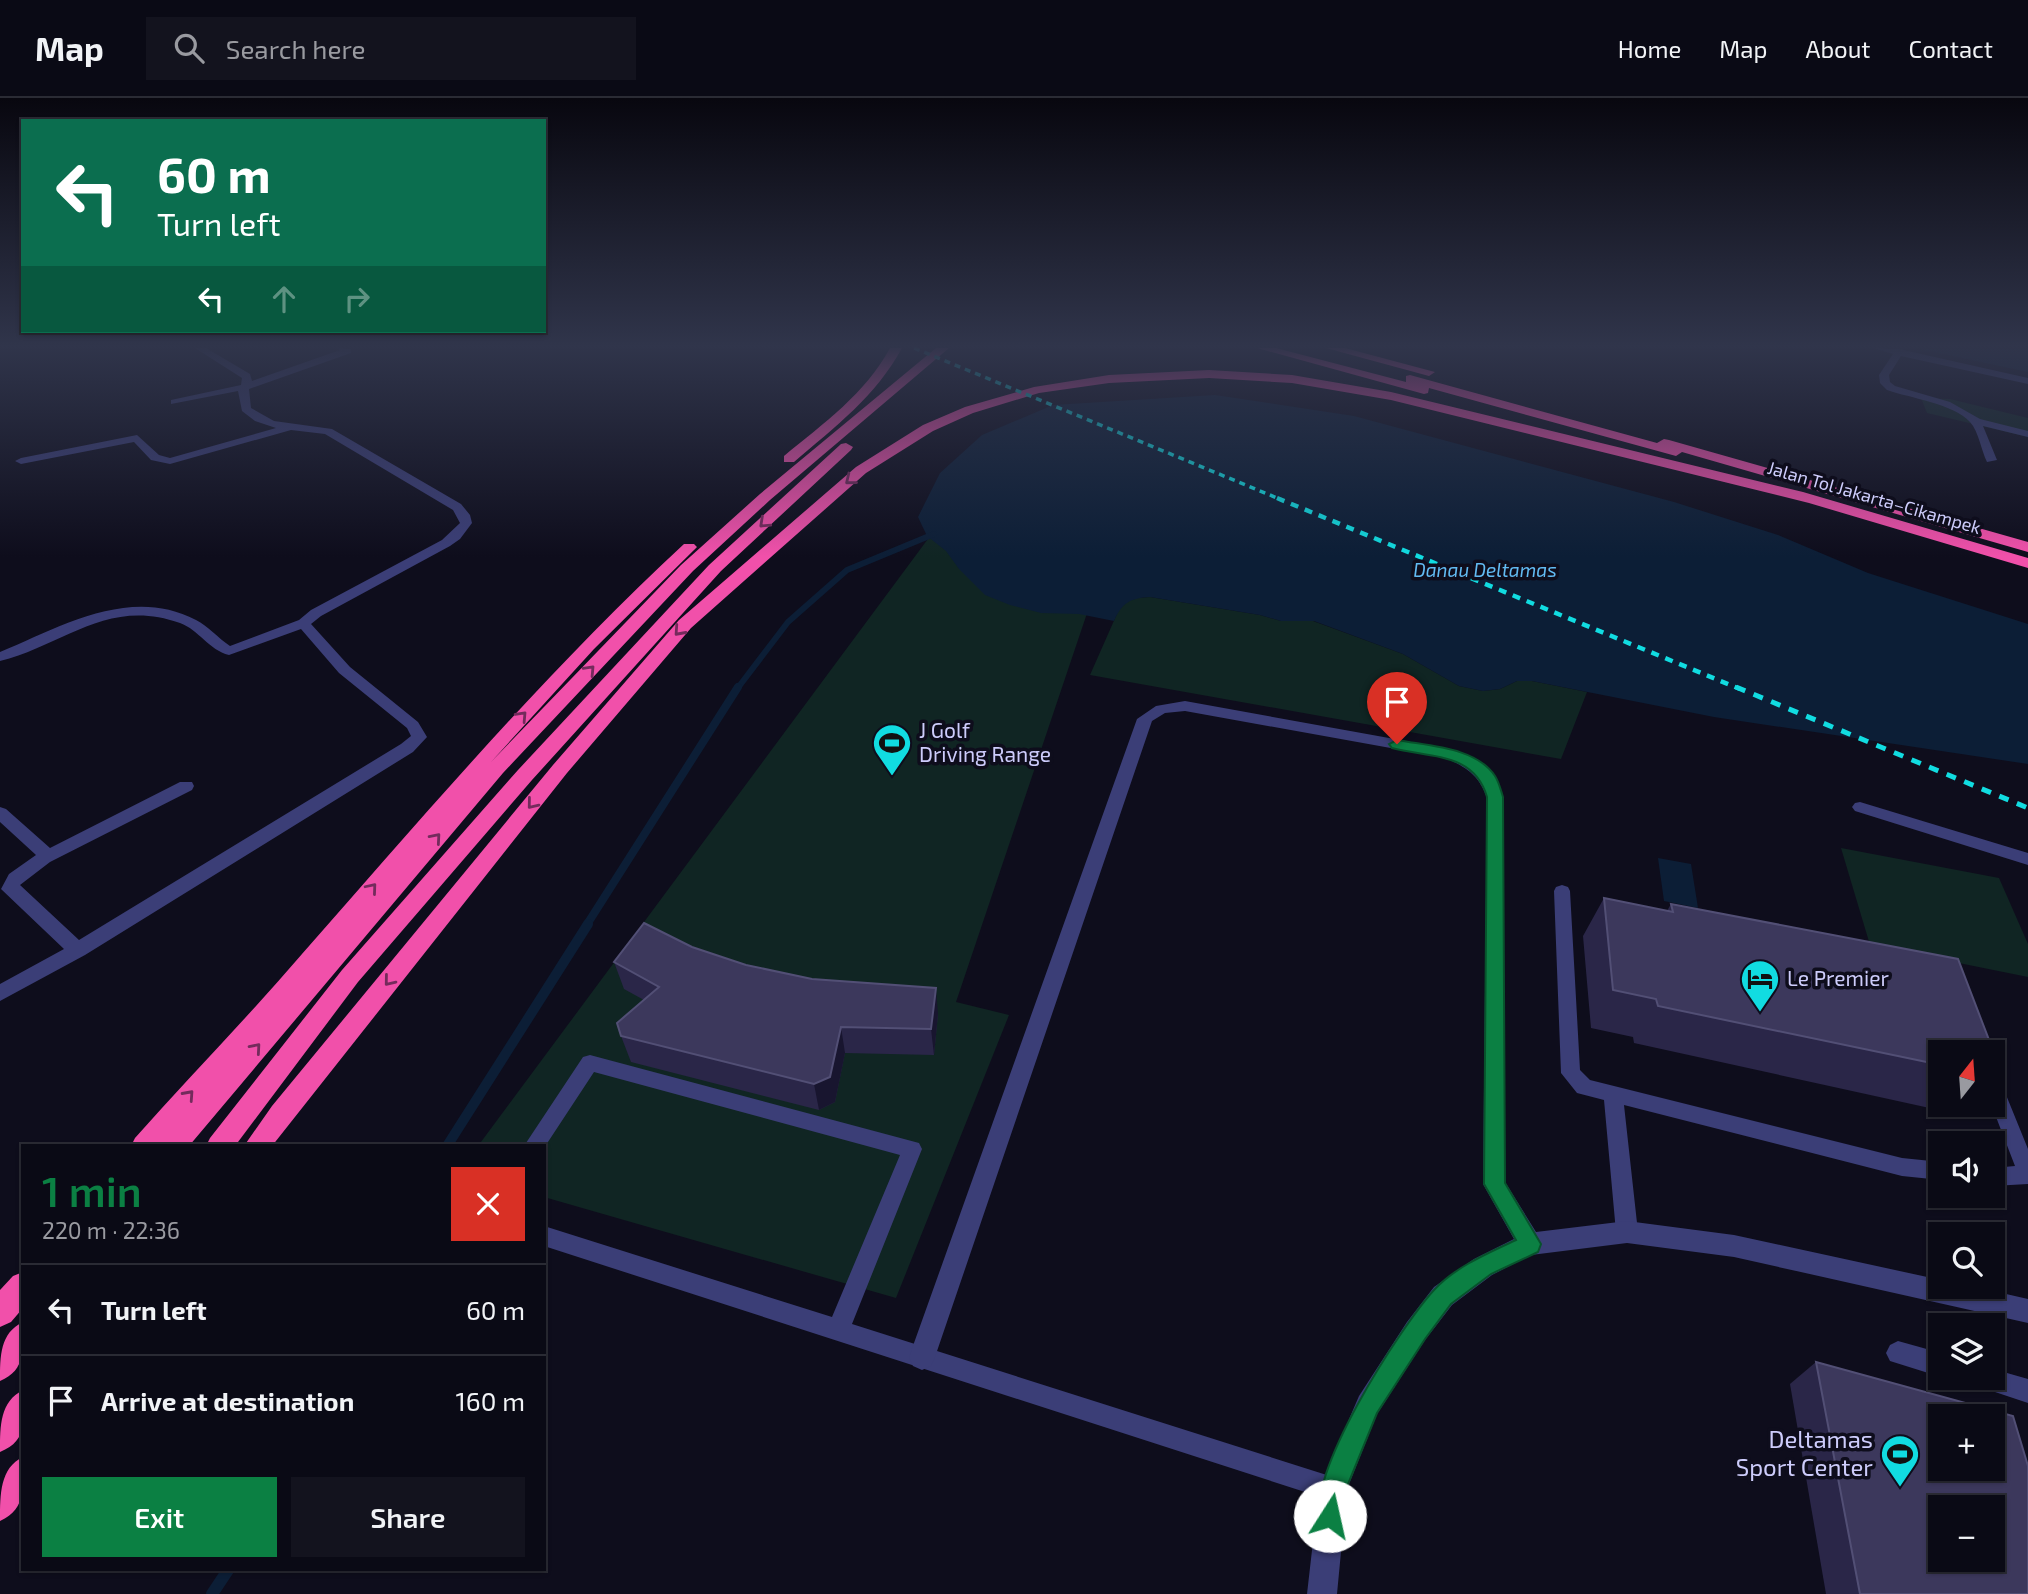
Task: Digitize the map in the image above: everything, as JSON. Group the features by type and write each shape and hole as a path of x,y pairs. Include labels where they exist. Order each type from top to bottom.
{"highway":[{"path":"175,1144 496,769 756,495 839,418"},
{"path":"146,1144 308,963 482,759 642,590 854,418"},
{"path":"221,1144 350,976 525,775 715,568 879,418"},
{"path":"258,1144 560,769 685,624 861,470 928,428 951,418"},
{"path":"1480,418 1811,499"},
{"name":"Jalan Tol Jakarta–Cikampek","path":"1522,418 2028,563"},
{"path":"1556,418 2028,553"},
{"path":"1577,418 2028,547"},
{"name":"Jalan Tol Jakarta–Cikampek","path":"1603,418 2028,535"},
{"path":"0,1312 21,1288"},
{"path":"0,1366 21,1340"},
{"path":"0,1436 21,1409"},
{"path":"0,1504 21,1476"}],"street":[{"path":"0,657 94,617 115,611 146,612 185,620 229,651 304,622 316,612 456,537 466,523 464,515 457,507 328,431 266,422 260,418"},
{"path":"1971,418 2028,433"},
{"path":"1976,421 1991,460"},
{"path":"21,461 137,438 155,458 170,461 293,426"},
{"path":"0,993 78,950 407,748 419,737 414,726 373,697 349,674 304,622"},
{"path":"922,1357 1145,719 1161,709 1185,706 1450,754 1472,763 1489,778 1495,797 1494,1184 1530,1244"},
{"path":"78,950 10,889 12,882 46,857 186,786"},
{"path":"0,813 45,851 46,857"},
{"path":"1322,1594 1333,1489 1368,1405 1416,1331 1443,1296 1483,1267 1530,1244 1627,1232 1734,1246 2028,1311"}],"lane":[{"path":"1860,807 2028,859"},
{"path":"1562,891 1571,1073 1584,1087 1902,1167 1928,1170"},
{"path":"535,1144 590,1063 912,1149 838,1330"},
{"path":"1613,1094 1627,1232"},
{"path":"2005,1117 2028,1175 2005,1176"},
{"path":"546,1237 1333,1489"},
{"path":"1898,1353 1928,1361"},
{"path":"2005,1384 2028,1391"}],"green space":[{"path":"1947,418 2027,418 2028,437"},
{"name":"J Golf Driving Range","path":"939,524 1108,551 956,1002 1009,1015 896,1298 546,1198 546,1144 479,1144"},
{"path":"1150,597 1260,615 1281,621 1313,621 1403,654 1459,686 1483,691 1500,689 1517,681 1532,681 1587,692 1561,759 1090,675 1120,607 1133,598"},
{"path":"1841,848 1999,878 2028,944 2028,977 1870,945"}],"water":[{"name":"Danau Deltamas","path":"1023,418 1361,418 1674,502 1778,535 1868,573 2028,624 2028,764 1714,717 1532,681 1517,681 1500,689 1483,691 1459,686 1403,654 1314,621 1281,621 1260,615 1150,597 1128,603 1114,621 1079,614 1041,613 1010,605 985,595 959,569 946,551 927,536 918,517 940,473 982,435"},
{"path":"1658,858 1691,864 1698,908 1664,901"}],"building":[{"path":"1604,898 1673,912 1671,904 1958,959 1989,1040 1928,1040 1928,1062 1658,1006 1656,999 1613,990"},
{"path":"644,923 692,947 746,965 812,979 936,988 931,1029 841,1027 830,1077 814,1084 621,1036 617,1023 659,987 614,962"},
{"name":"Deltamas Sport Center","path":"1816,1362 1969,1404 1928,1404 1928,1481 2005,1481 2005,1414 2013,1416 2028,1466 2028,1594 1860,1594"}],"waterway":[{"path":"737,689 788,622 847,570 934,534"},
{"path":"586,926 738,687"},
{"path":"448,1144 588,924"},
{"path":"212,1594 227,1571"}],"railway":[{"path":"1083,418 1282,500"},
{"path":"1277,498 1740,689"},
{"path":"1736,687 2028,808"}],"place":[{"name":"J Golf Driving Range","path":"892,777"},
{"name":"Le Premier","path":"1760,1013"},
{"name":"Deltamas Sport Center","path":"1900,1488"}],"route":[{"path":"1330,1516 1333,1489 1368,1405 1416,1331 1443,1296 1483,1267 1530,1244 1494,1184 1495,797 1489,778 1472,763 1450,754 1397,744"}]}
